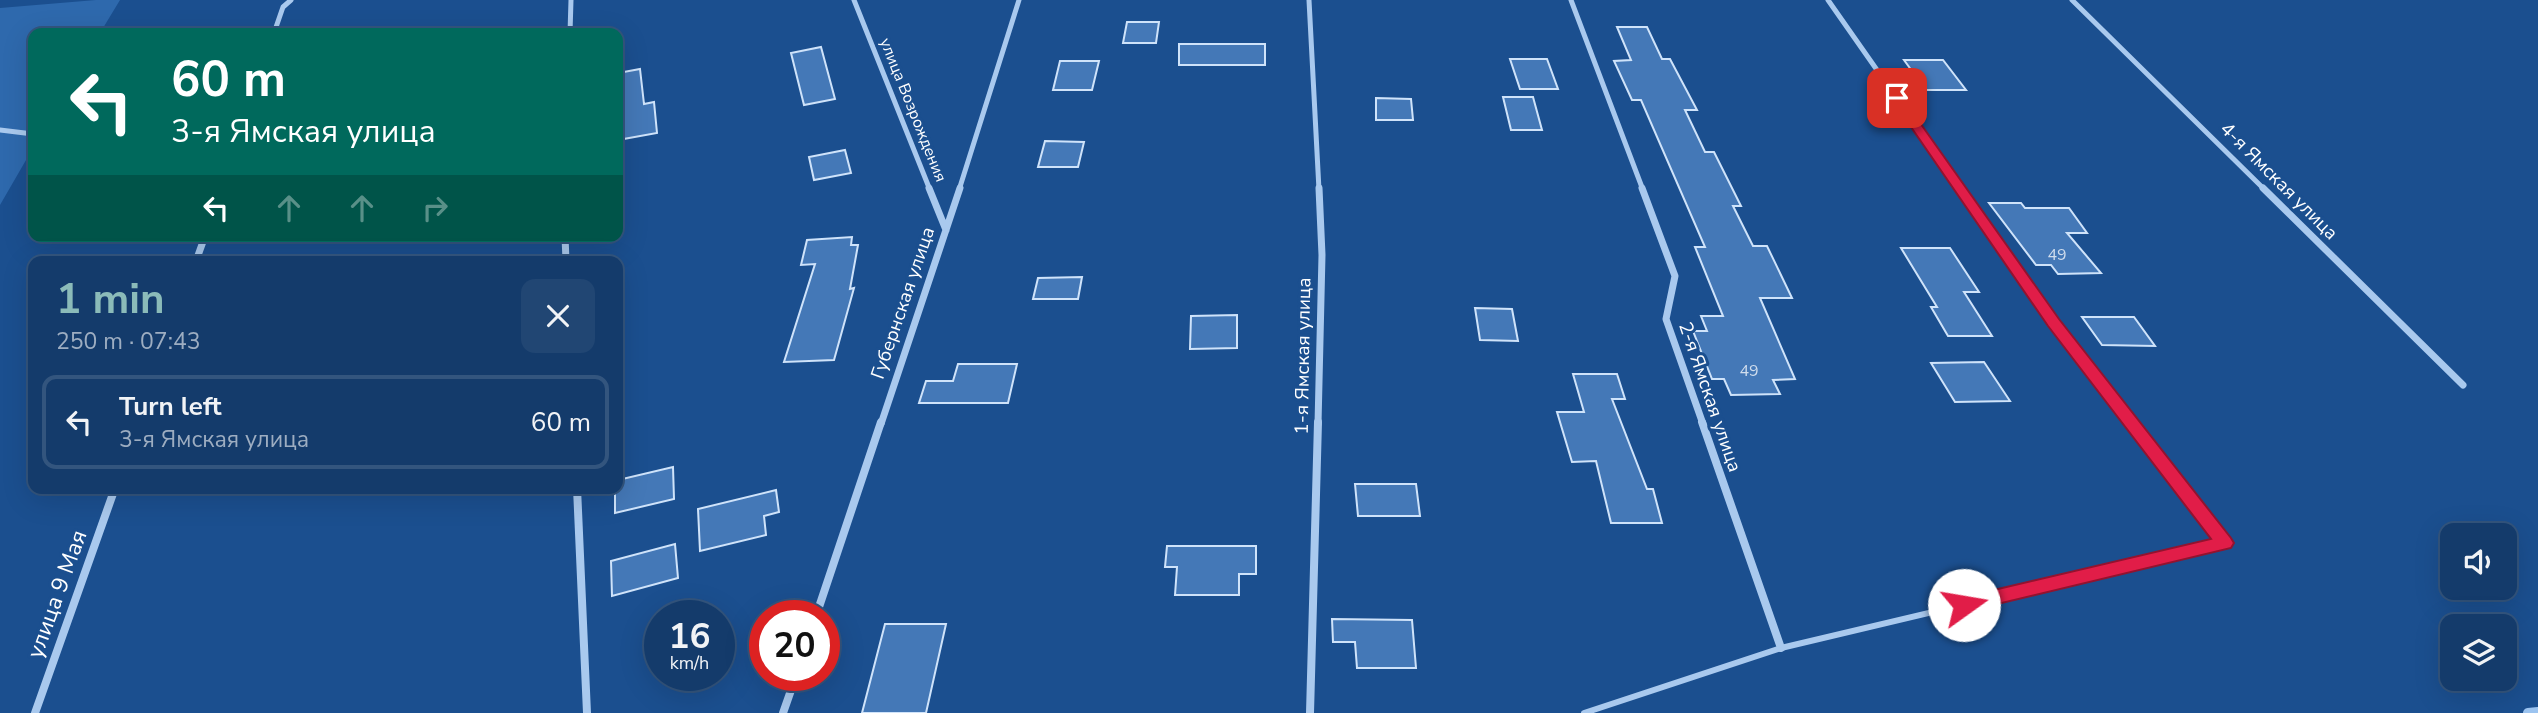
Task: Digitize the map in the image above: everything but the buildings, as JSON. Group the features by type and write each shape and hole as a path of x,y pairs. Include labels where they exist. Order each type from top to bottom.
{"street":[{"path":"276,28 283,7 291,0"},
{"path":"570,28 572,0"},
{"name":"улица Возрождения","path":"853,0 946,231"},
{"name":"Губернская улица","path":"821,600 946,231 1019,0"},
{"name":"1-я Ямская улица","path":"1309,0 1322,255 1310,713"},
{"name":"2-я Ямская улица","path":"1571,0 1675,276 1666,319 1781,648"},
{"path":"1828,0 2054,323 2224,543"},
{"name":"4-я Ямская улица","path":"2072,0 2463,385"},
{"path":"0,131 28,134"},
{"name":"улица 9 Мая","path":"35,713 113,494"},
{"path":"577,494 587,713"},
{"path":"783,713 791,691"}],"lane":[{"path":"1584,713 1781,648 2224,543"}],"shaded area":[{"path":"120,0 103,28 28,28 28,157 0,205 0,8"}],"waterway":[{"path":"2528,713 2538,712"}],"route":[{"path":"1897,98 2054,323 2224,543 1964,605"}]}
